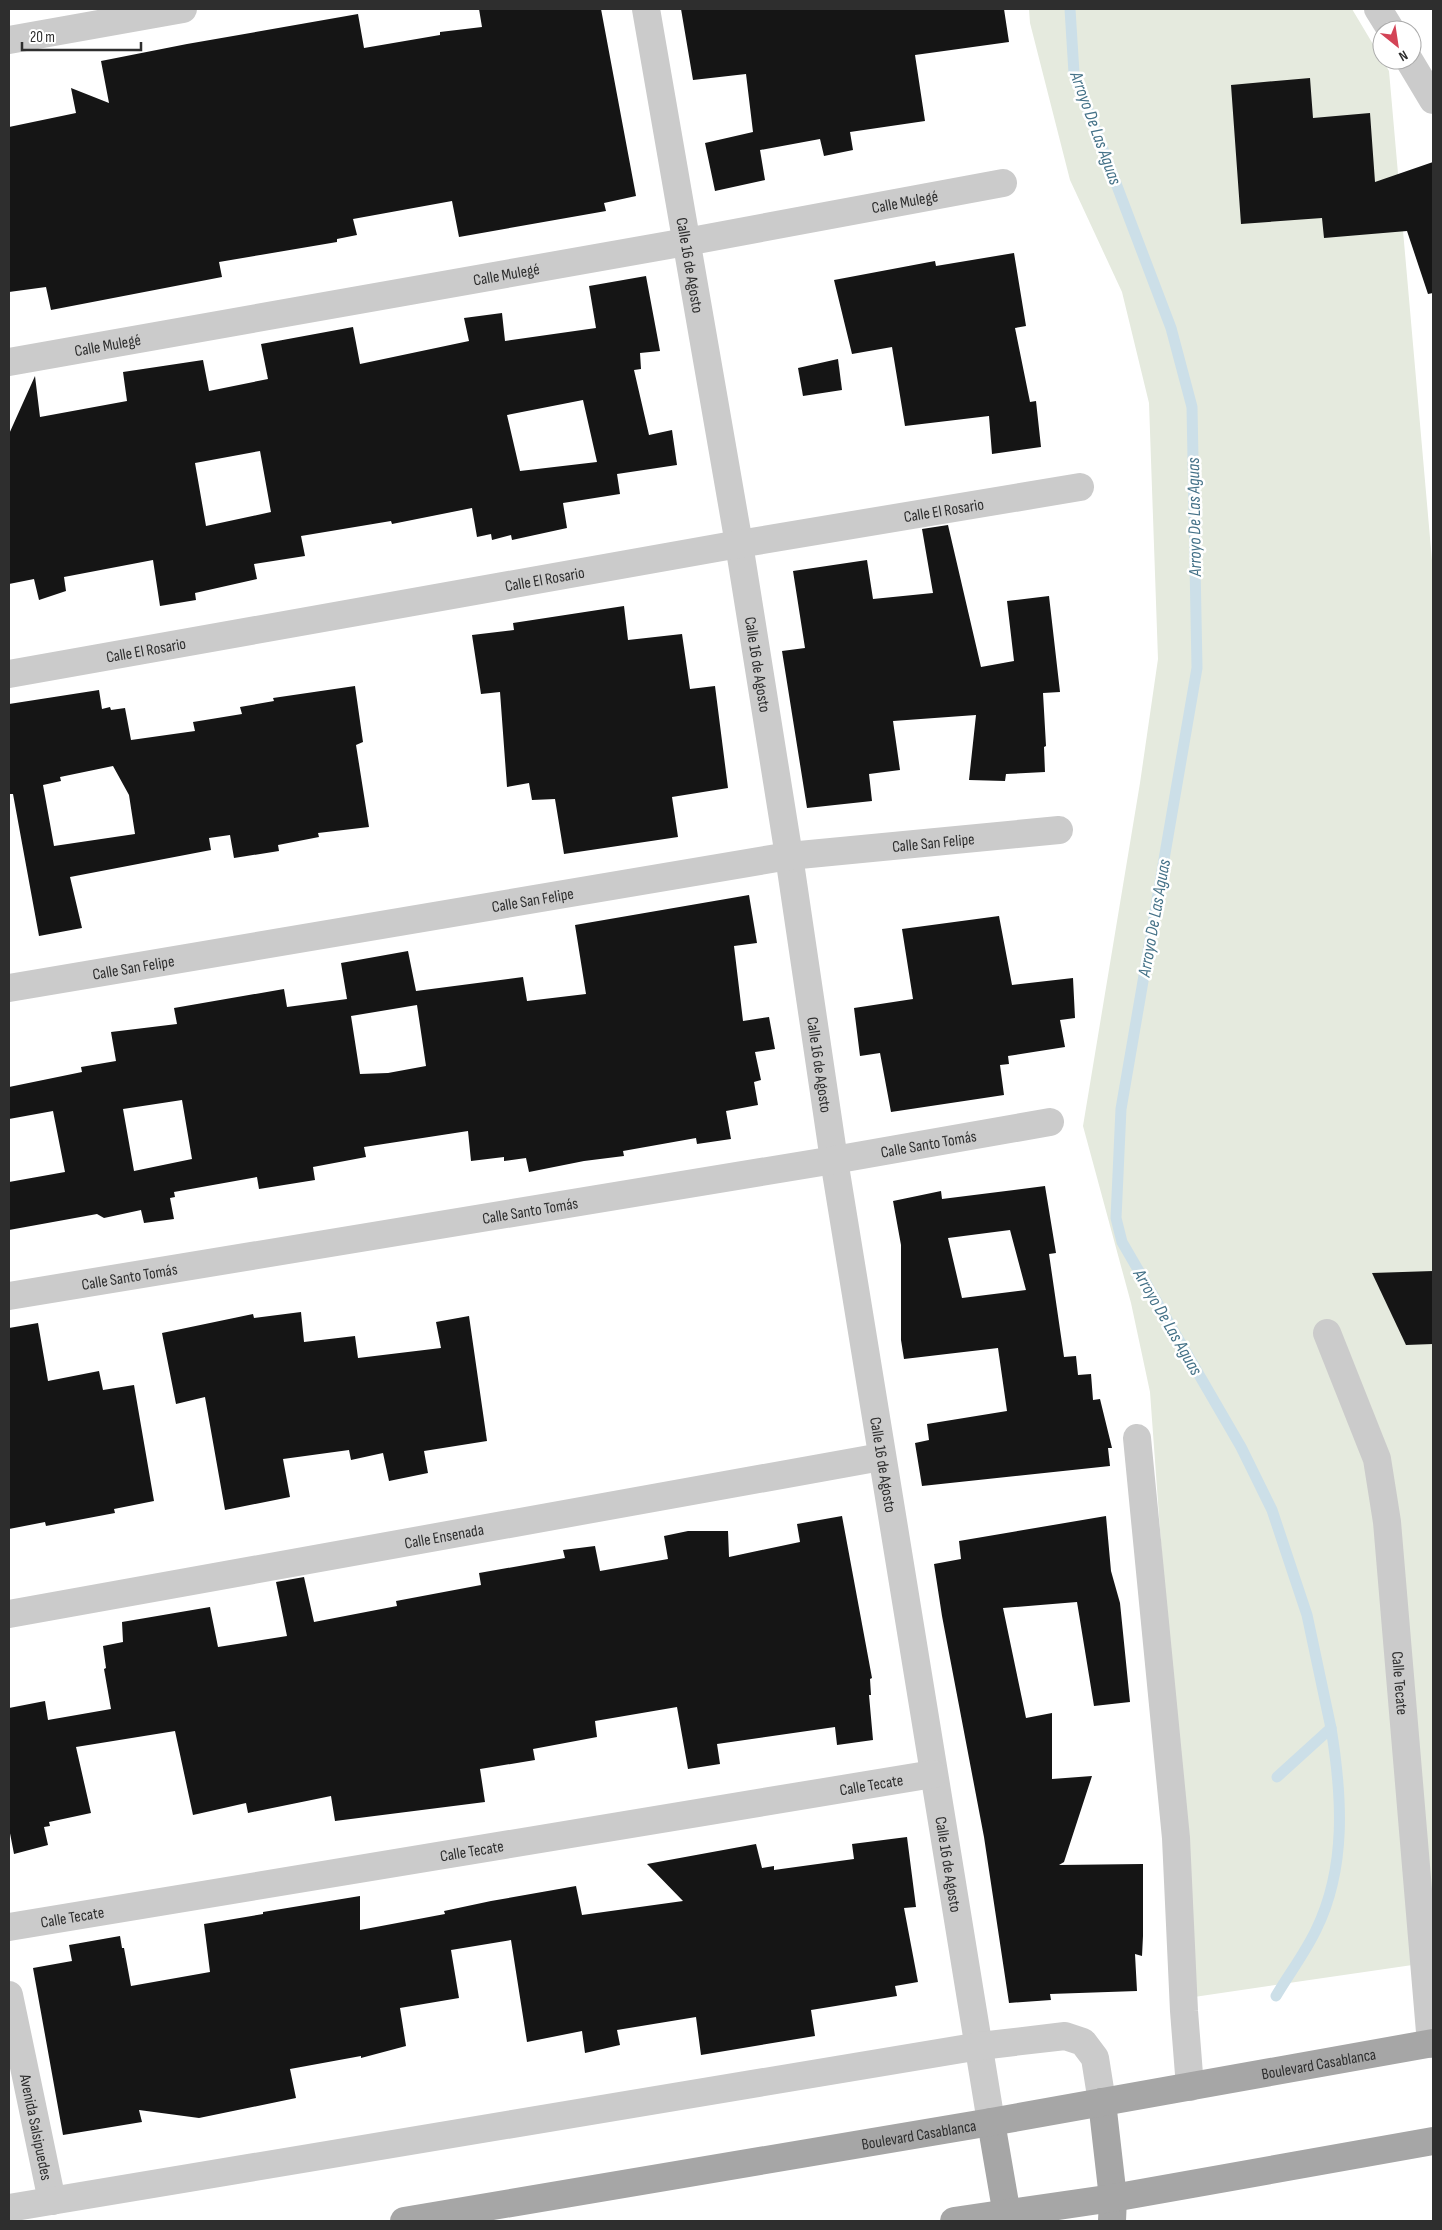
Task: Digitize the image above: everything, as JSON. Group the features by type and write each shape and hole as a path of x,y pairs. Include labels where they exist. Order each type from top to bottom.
{"main road":[{"name":"Boulevard Casablanca","path":"404,2221 991,2122 1432,2044"},
{"path":"1102,2102 1112,2210"},
{"path":"991,2122 1007,2217"},
{"path":"954,2221 1112,2210 1433,2141"}],"street":[{"path":"9,40 183,9"},
{"name":"Calle 16 de Agosto","path":"646,9 739,544 790,856 834,1160 881,1457 980,2046 991,2122"},
{"path":"1378,9 1385,20"},
{"path":"1415,70 1433,100"},
{"name":"Calle Mulegé","path":"9,362 686,242 1003,182"},
{"name":"Calle El Rosario","path":"9,674 739,544 1080,487"},
{"name":"Calle San Felipe","path":"9,988 790,856 1059,830"},
{"name":"Calle Santo Tomás","path":"9,1296 834,1160 1050,1122"},
{"name":"Calle Tecate","path":"1327,1333 1377,1459 1387,1522 1432,2044"},
{"path":"1137,1438 1176,1838 1190,2087"},
{"name":"Calle Ensenada","path":"9,1614 881,1457"},
{"name":"Calle Tecate","path":"9,1927 934,1774"},
{"name":"Avenida Salsipuedes","path":"9,1995 52,2201"},
{"path":"9,2208 980,2046 1065,2036 1083,2042 1094,2058 1102,2102"}],"shaded area":[{"path":"1029,9 1352,9 1372,43 1372,70 1389,71 1433,572 1433,1962 1194,1997 1150,1392 1131,1303 1083,1126 1140,783 1158,659 1149,403 1122,292 1070,180 1030,23"}],"building":[{"path":"479,9 601,9 636,196 604,203 606,211 459,237 452,201 353,219 357,235 337,239 337,242 219,262 222,277 51,310 46,287 9,292 9,127 76,113 71,88 109,103 101,61 358,14 364,48 440,35 440,32 482,27"},
{"path":"681,9 1004,9 1009,42 915,55 925,121 850,132 853,150 824,156 820,139 760,150 765,180 715,191 705,143 753,132 746,74 693,80"},
{"path":"1310,78 1313,118 1370,113 1375,182 1433,162 1433,293 1428,294 1407,231 1324,238 1322,218 1241,224 1231,85"},
{"path":"1014,253 1026,326 1015,328 1030,402 1036,401 1041,447 992,454 989,416 905,426 892,347 852,354 834,280 935,261 936,266"},
{"path":"646,276 660,351 640,353 641,369 634,370 649,435 672,430 677,465 617,474 620,494 563,503 567,528 512,540 511,535 492,540 491,534 477,537 472,508 392,524 391,521 301,536 305,556 254,564 257,579 195,593 196,600 160,606 153,560 64,577 66,591 39,600 34,579 9,584 9,434 35,376 40,417 127,401 123,372 203,360 209,391 268,379 261,344 353,327 360,364 469,341 464,318 502,313 505,341 596,328 589,286","holes":["583,400 597,462 520,471 507,415","260,451 271,512 206,526 195,463"]},
{"path":"838,359 842,390 803,396 798,368"},
{"path":"948,525 981,667 1014,661 1007,601 1049,596 1060,692 1043,693 1046,746 1044,747 1045,772 1006,774 1005,781 969,780 976,715 893,721 900,770 869,774 872,801 807,808 782,651 805,648 793,571 867,560 873,599 933,593 922,529"},
{"path":"624,606 628,640 682,634 690,689 715,686 728,788 672,797 678,837 564,854 555,799 532,800 529,783 507,787 500,692 481,694 472,635 514,630 513,623"},
{"path":"355,686 363,742 356,745 369,827 318,833 319,837 278,845 279,851 234,858 230,835 209,838 211,850 70,877 82,928 39,936 13,794 9,794 9,704 99,690 102,709 110,707 111,710 125,708 131,740 195,731 193,722 242,714 240,707 274,701 273,698","holes":["113,766 129,795 135,834 54,846 43,785 61,781 60,777"]},
{"path":"749,895 757,943 734,946 743,1021 769,1017 775,1049 755,1052 761,1080 754,1082 758,1105 726,1111 731,1139 697,1144 696,1138 623,1151 624,1156 584,1161 529,1172 526,1158 504,1161 504,1157 471,1161 468,1131 364,1147 366,1157 313,1167 315,1180 259,1189 257,1177 174,1192 175,1197 170,1198 174,1219 144,1223 141,1210 104,1218 97,1214 9,1230 9,1182 65,1172 53,1111 9,1119 9,1087 82,1072 81,1067 116,1061 111,1032 177,1024 174,1008 284,989 287,1007 347,999 341,963 408,951 416,991 523,977 527,1001 586,994 575,925","holes":["417,1005 426,1066 388,1073 360,1074 351,1016","182,1100 192,1159 134,1171 123,1109"]},
{"path":"999,916 1012,985 1073,978 1075,1018 1060,1020 1065,1047 1008,1056 1009,1064 1000,1065 1004,1095 891,1112 880,1053 860,1056 854,1008 913,999 902,929"},
{"path":"1045,1186 1056,1253 1049,1254 1064,1357 1076,1356 1078,1375 1091,1374 1093,1400 1100,1399 1112,1448 1108,1448 1110,1466 922,1486 915,1443 929,1440 927,1424 1007,1411 998,1348 904,1359 901,1340 901,1245 893,1201 941,1191 942,1199","holes":["1010,1230 1026,1290 962,1298 948,1238"]},
{"path":"1433,1271 1433,1344 1406,1345 1372,1273"},
{"path":"301,1312 304,1342 355,1336 358,1358 441,1348 436,1322 469,1316 487,1441 424,1451 428,1473 389,1481 383,1453 351,1460 349,1450 283,1459 290,1497 225,1510 205,1397 176,1404 162,1333 253,1314 254,1318"},
{"path":"38,1323 48,1381 99,1371 103,1390 134,1385 154,1501 114,1509 115,1513 46,1526 45,1522 9,1529 9,1328"},
{"path":"842,1516 872,1678 870,1679 871,1695 869,1695 873,1740 837,1745 835,1727 717,1744 720,1764 688,1769 677,1707 595,1721 597,1737 533,1749 535,1760 480,1769 485,1802 335,1821 331,1796 248,1813 246,1803 193,1815 175,1731 76,1747 91,1813 49,1822 50,1826 44,1827 48,1845 14,1854 9,1828 9,1708 45,1701 48,1720 111,1709 104,1669 106,1668 103,1646 123,1642 122,1622 210,1607 218,1647 287,1636 276,1582 304,1577 314,1622 397,1606 396,1601 481,1585 479,1573 565,1558 563,1550 595,1546 600,1571 668,1559 664,1536 688,1531 728,1531 729,1557 800,1542 797,1524"},
{"path":"1106,1516 1111,1571 1120,1603 1130,1702 1094,1706 1077,1602 1003,1608 1026,1718 1052,1713 1052,1779 1092,1776 1064,1862 1059,1865 1143,1864 1142,1956 1135,1954 1137,1991 1050,1994 1051,2000 1009,2003 984,1837 934,1564 961,1559 959,1541"},
{"path":"907,1837 916,1907 904,1908 918,1982 895,1986 897,1996 811,2010 815,2036 701,2055 696,2017 617,2030 620,2045 585,2053 582,2031 527,2042 511,1940 451,1950 459,1998 400,2008 406,2046 361,2058 361,2056 290,2069 296,2098 199,2118 139,2110 142,2122 63,2135 33,1968 72,1961 69,1945 120,1936 131,1986 210,1972 204,1924 263,1914 263,1912 360,1896 360,1930 445,1914 444,1911 491,1901 576,1886 582,1915 683,1901 647,1864 756,1844 762,1868 774,1866 774,1870 854,1859 852,1844"}],"waterway":[{"name":"Arroyo De Las Aguas","path":"1070,9 1074,73 1171,328 1192,407 1197,668 1121,1109 1116,1218 1122,1242 1241,1447 1272,1510 1307,1615 1331,1728 1277,1777"},
{"path":"1276,1996 1316,1930 1326,1906 1333,1881 1337,1856 1339,1805 1338,1779 1331,1728"}]}
